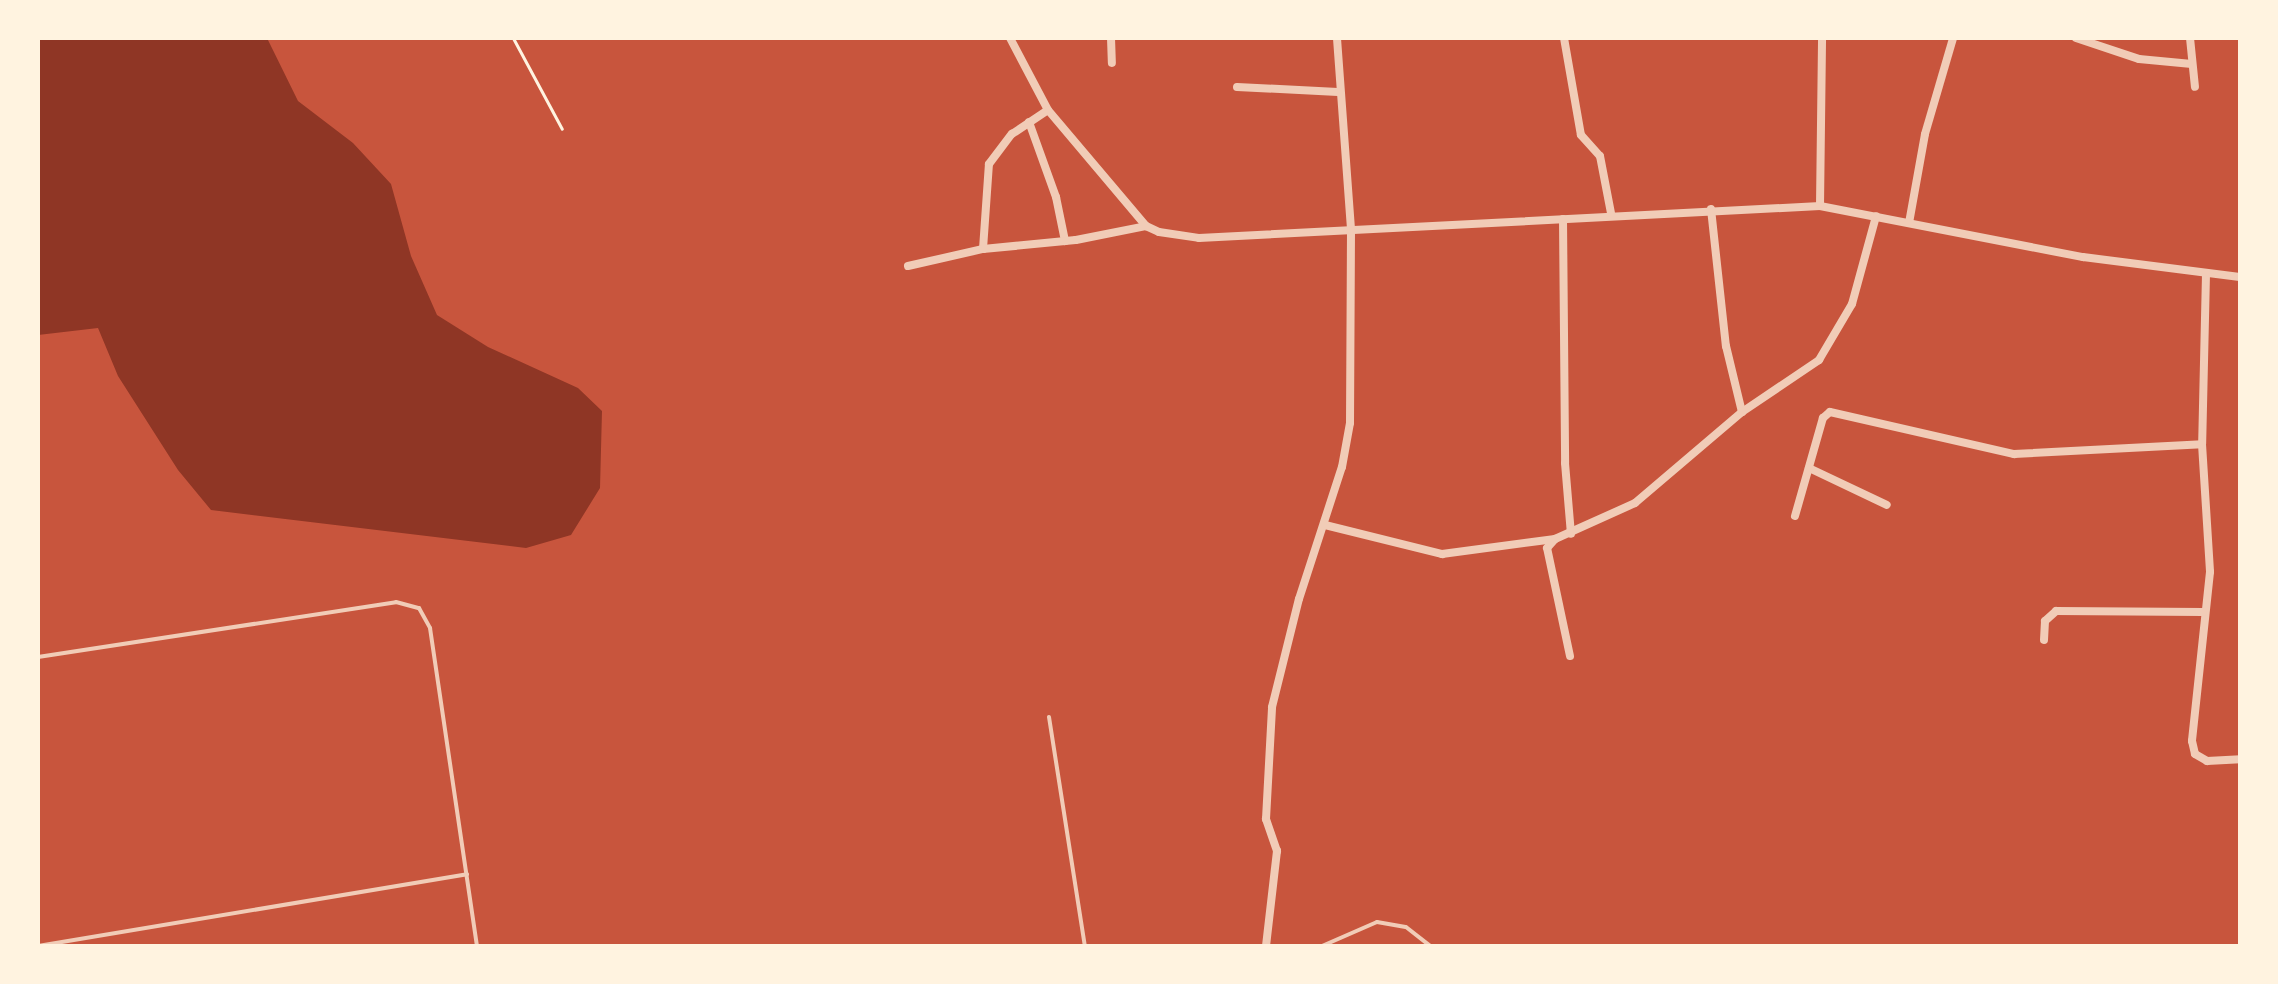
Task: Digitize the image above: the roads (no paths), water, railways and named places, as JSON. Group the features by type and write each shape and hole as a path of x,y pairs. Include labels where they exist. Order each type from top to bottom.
{"street":[{"path":"1010,38 1048,110 1146,226"},
{"path":"1111,38 1112,63"},
{"path":"1266,946 1277,851 1266,819 1272,707 1299,599 1325,525 1350,423 1351,229 1338,92 1337,38"},
{"path":"1564,38 1581,135 1600,156 1611,213"},
{"path":"1820,206 1822,38"},
{"path":"1909,223 1925,134 1953,38"},
{"path":"2076,38 2139,59 2192,64"},
{"path":"2190,38 2195,87"},
{"path":"1237,87 1338,92"},
{"path":"983,249 989,164 1012,134 1048,110"},
{"path":"1029,122 1056,197 1065,241"},
{"path":"908,266 983,249 1065,241 1146,226 1199,238 1563,219 1611,213 1820,206 2206,274 2240,277"},
{"path":"1711,209 1726,346 1742,412"},
{"path":"1325,525 1442,554 1555,539 1635,503 1742,412 1800,375 1833,343 1860,281 1876,216"},
{"path":"1563,219 1565,463 1571,534"},
{"path":"2206,274 2202,444 2210,572 2203,612 2193,750 2207,761 2240,759"},
{"path":"1795,516 1823,418 1830,412 2014,454 2070,455 2202,444"},
{"path":"1809,468 1887,505"},
{"path":"1555,539 1547,548 1548,566 1570,656"},
{"path":"2044,640 2045,621 2056,611 2203,612"}],"lane":[{"path":"38,657 396,602 419,608 430,628 477,946"},
{"path":"1049,717 1085,946"},
{"path":"38,938 39,946 467,874"},
{"path":"1322,946 1377,922 1406,927 1430,946"}]}
